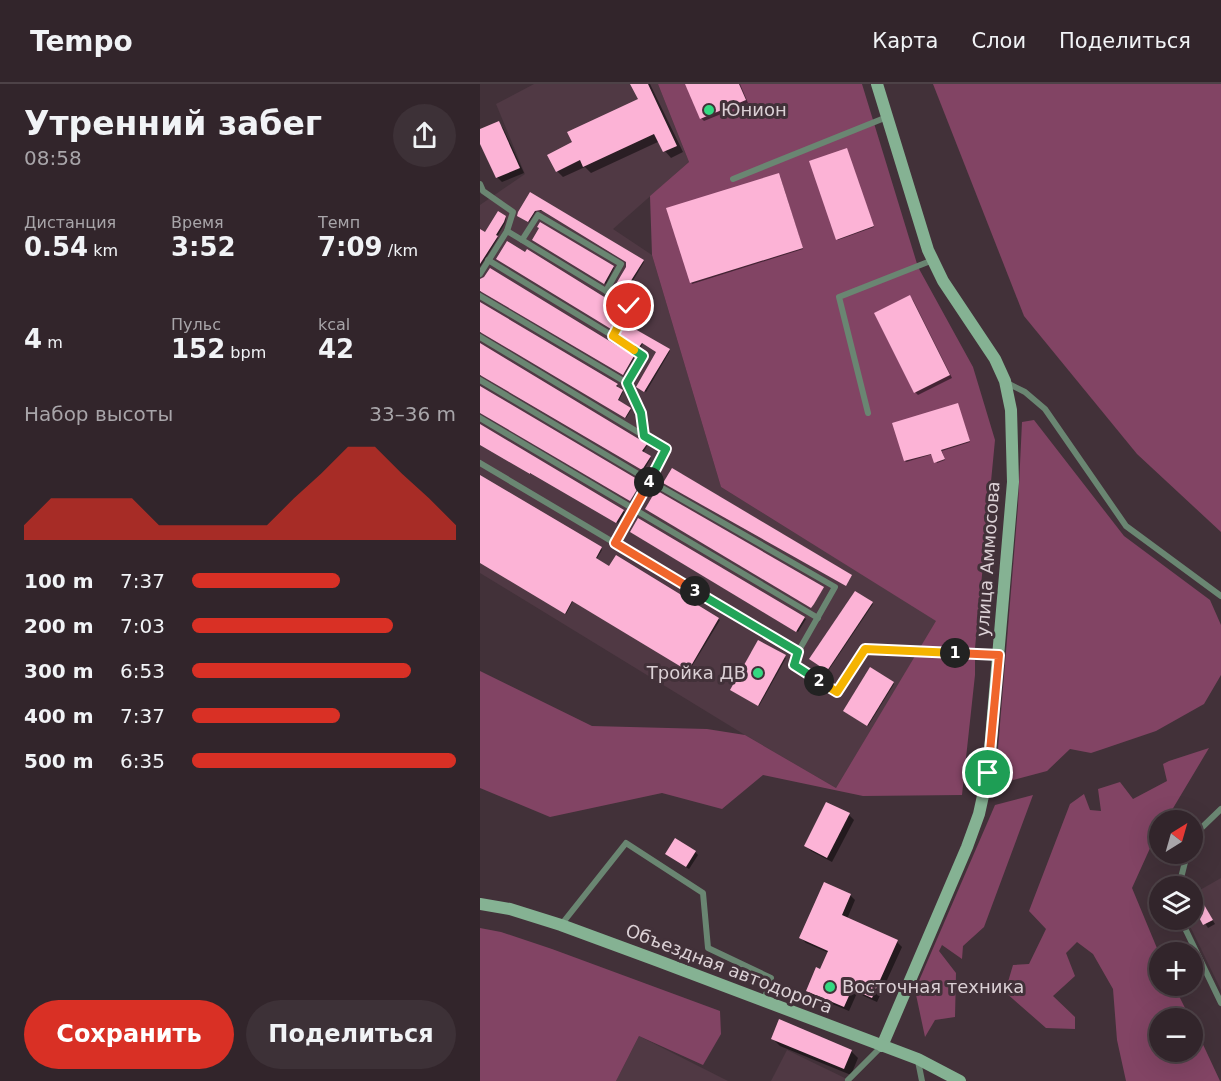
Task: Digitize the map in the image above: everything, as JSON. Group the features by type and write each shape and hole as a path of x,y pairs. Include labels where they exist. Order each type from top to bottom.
{"street":[{"name":"улица Аммосова","path":"877,84 928,250 944,281 995,359 1005,381 1011,410 1013,482 988,773 979,814 968,847 882,1046"},
{"name":"Объездная автодорога","path":"480,904 510,909 561,925 918,1059 960,1081"}],"lane":[{"path":"733,179 887,117"},
{"path":"480,184 483,191 513,212 507,231 480,274"},
{"path":"522,240 538,214 621,264 606,291"},
{"path":"507,231 629,306 613,336"},
{"path":"488,260 643,356 627,383"},
{"path":"868,413 839,297 933,260"},
{"path":"480,296 627,383 641,413 644,436"},
{"path":"480,337 666,449 615,543"},
{"path":"480,380 835,587 798,652 794,665 837,692 865,649 999,655"},
{"path":"1005,381 1025,392 1045,409 1126,526 1221,596"},
{"path":"480,418 818,618"},
{"path":"480,463 798,652"},
{"path":"1203,826 1221,809"},
{"path":"561,925 626,843 703,893 708,948 771,978 764,1001"},
{"path":"1186,930 1221,1003"},
{"path":"848,1080 882,1046"},
{"path":"918,1059 922,1081"}],"shaded area":[{"path":"534,84 658,84 689,162 613,229 652,255 721,487 937,621 836,788 480,573 480,205 525,174 496,104"},
{"path":"658,84 862,84 918,267 973,367 995,440 975,648 975,675 962,795 863,796 763,775 722,809 662,793 550,817 480,788 480,671 592,726 707,729 745,735 836,788 936,621 721,487 652,255 650,196 689,162"},
{"path":"933,84 1221,84 1221,532 1137,454 1024,316"},
{"path":"1034,420 1124,536 1210,600 1221,625 1221,675 1204,704 1156,731 1091,753 1070,749 1047,771 995,785 1018,506 1022,422"},
{"path":"1209,748 1172,810 1149,810 1149,850 1132,888 1154,942 1149,942 1149,996 1179,996 1185,1008 1149,1008 1149,1062 1203,1062 1203,1044 1220,1081 1126,1081 1117,1040 1113,989 1093,954 1077,942 1066,953 1075,976 1053,996 1075,1017 1075,1029 1046,1028 1005,992 1013,965 1029,964 1046,929 1029,911 1070,804 1084,794 1090,810 1101,811 1098,789 1120,782 1133,799 1167,781 1163,764"},
{"path":"1033,795 984,927 963,946 962,959 942,945 939,951 956,973 955,1017 935,1020 925,1037 915,990 995,805"},
{"path":"1221,878 1221,990 1203,953 1203,942 1198,942 1192,930 1203,930 1203,888"},
{"path":"480,928 501,932 552,949 720,1011 721,1034 703,1065 639,1036 616,1081 480,1081"},
{"path":"639,1036 728,1081 616,1081"},
{"path":"787,1050 851,1081 771,1081"}],"building":[{"path":"630,84 648,84 677,146 663,152 654,134 583,167 580,160 556,172 547,155 572,142 567,132 638,99"},
{"name":"Юнион","path":"685,84 739,84 746,100 700,119"},
{"path":"499,121 520,168 496,178 480,144 480,129"},
{"path":"847,148 874,226 836,240 809,161"},
{"path":"779,173 803,248 690,283 666,208"},
{"path":"530,192 644,260 627,287 652,301 635,329 670,349 644,392 636,387 656,352 642,343 639,347 620,334 634,307 632,302 613,289 626,267 626,262 541,210 535,211 528,222 517,216"},
{"path":"498,211 506,216 504,222 480,264 480,229 485,232"},
{"path":"540,222 614,266 604,284 532,240"},
{"path":"507,241 525,252 527,249 622,308 611,329 496,259"},
{"path":"490,268 634,356 623,375 480,291 480,279"},
{"path":"910,295 950,375 914,393 874,313"},
{"path":"480,302 618,384 616,386 623,390 618,400 631,408 625,418 480,332"},
{"path":"480,343 647,444 642,451 651,456 642,470 480,375"},
{"path":"480,386 637,479 641,483 630,501 480,413"},
{"path":"958,403 970,441 941,450 945,459 934,463 931,454 904,461 892,423"},
{"path":"480,424 624,510 616,523 480,445"},
{"path":"672,468 852,575 846,586 663,483"},
{"path":"480,475 602,547 596,558 609,566 616,555 719,618 688,671 572,601 565,614 480,563"},
{"path":"656,490 824,587 814,604 811,608 645,509"},
{"path":"638,518 805,617 796,632 630,532"},
{"path":"855,591 873,602 827,671 809,659"},
{"name":"Тройка ДВ","path":"758,640 786,655 758,706 730,690"},
{"path":"870,667 894,682 867,726 843,711"},
{"path":"826,802 850,813 827,858 804,846"},
{"path":"675,838 696,851 686,867 665,854"},
{"path":"824,882 851,894 842,915 898,940 872,998 852,989 844,1007 806,991 816,967 820,969 828,951 799,938"},
{"path":"1203,903 1213,920 1203,925"},
{"path":"779,1019 852,1050 844,1069 771,1039"}],"place":[{"name":"Юнион","path":"709,110"},
{"name":"Тройка ДВ","path":"758,673"},
{"name":"Восточная техника","path":"830,987"}],"route":[{"path":"629,306 613,336 643,356 627,383 641,413 644,436 666,449 615,543 798,652 794,665 837,692 865,649 999,655 988,773"}]}
